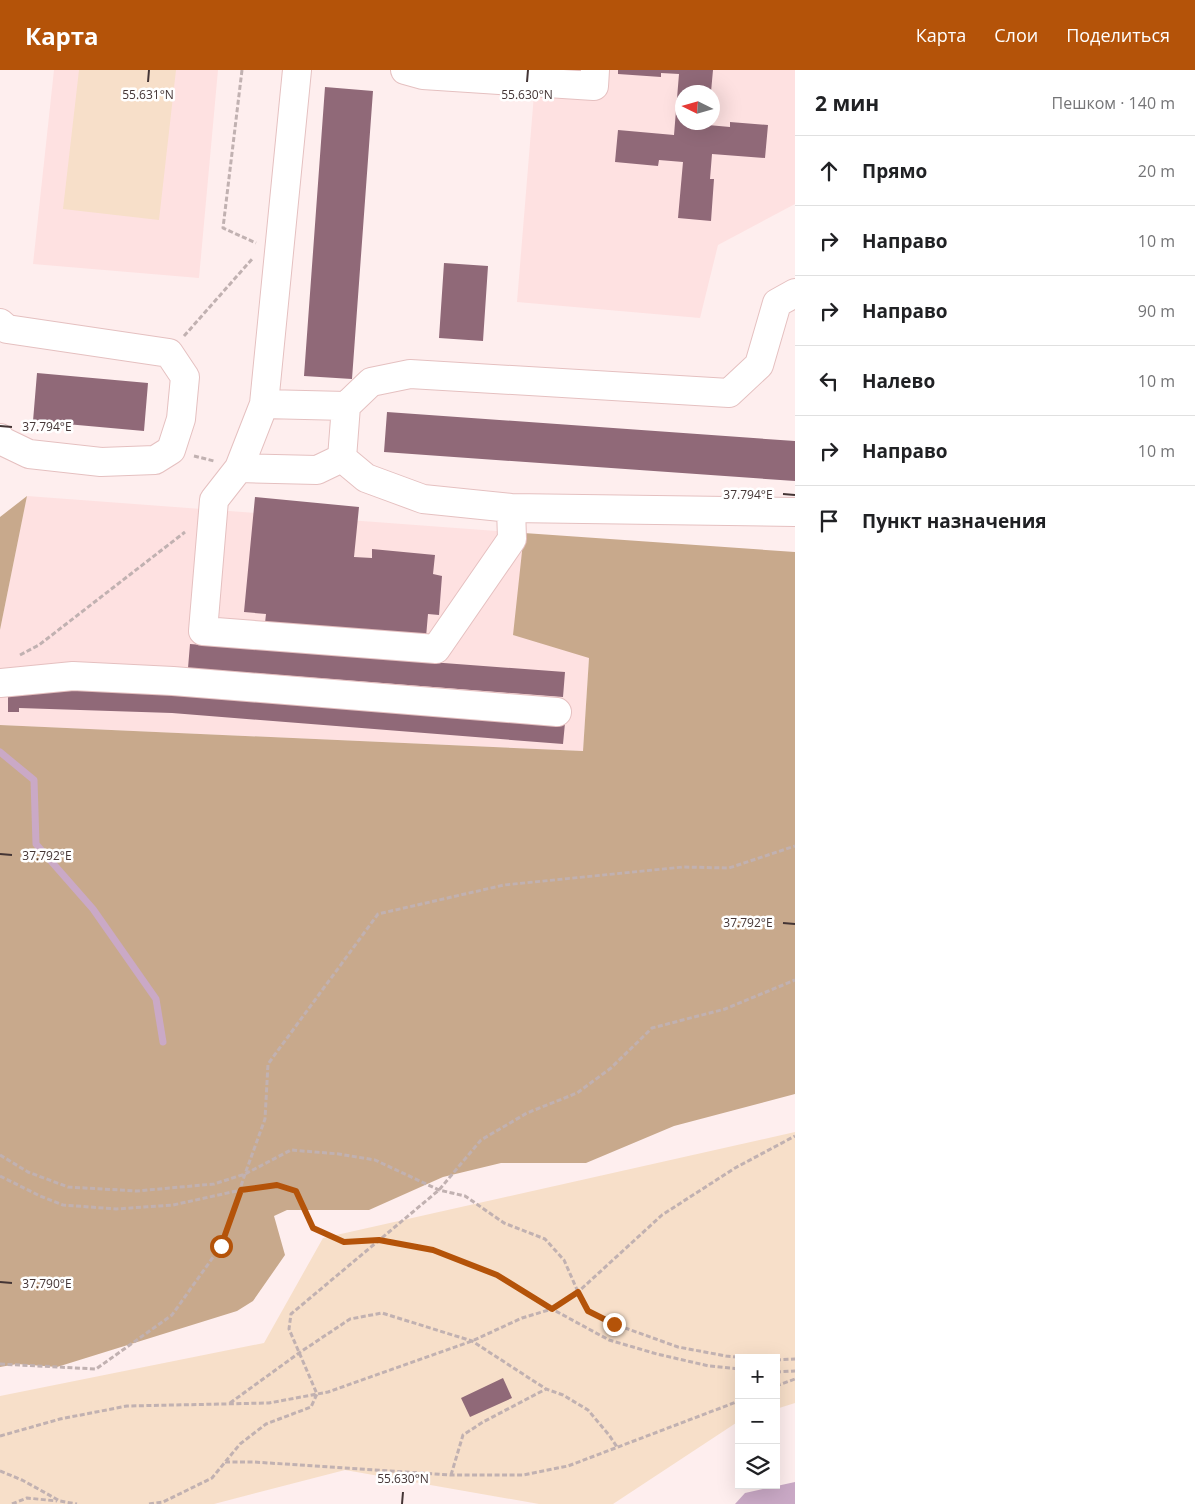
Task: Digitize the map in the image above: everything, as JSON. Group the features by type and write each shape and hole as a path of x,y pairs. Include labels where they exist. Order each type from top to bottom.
{"lane":[{"path":"297,70 264,404 239,468 214,500 203,631 436,649 512,539 512,508"},
{"path":"405,70 423,75 594,86 595,70"},
{"path":"342,458 346,406 371,382 410,374 729,393 759,365 777,303 795,293"},
{"path":"0,438 2,441 29,454 101,462 155,460 171,450 180,420 185,377 169,353 2,330"},
{"path":"264,404 346,406"},
{"path":"239,468 316,470 342,458"},
{"path":"342,458 366,478 423,499 512,508 795,512"},
{"path":"0,683 73,676 173,681 557,712"}],"path":[{"path":"242,70 223,228 263,246"},
{"path":"169,353 257,253"},
{"path":"171,450 239,468"},
{"path":"16,658 39,644 166,547"},
{"path":"0,1364 96,1368 172,1315 221,1246 265,1119 268,1064 378,914 504,885 682,867 729,868 795,846"},
{"path":"149,1504 163,1502 212,1478 240,1444 266,1424 311,1407 317,1394 289,1329 292,1314 439,1190 481,1140 527,1113 577,1094 611,1068 652,1028 725,1009 795,980"},
{"path":"0,1436 60,1419 127,1406 269,1403 328,1392 472,1341 522,1318 552,1309 578,1292 662,1215 735,1168 795,1136"},
{"path":"0,1155 28,1172 68,1187 137,1191 214,1184 245,1174 291,1150 339,1154 375,1160 439,1190 465,1196 504,1223 545,1240 564,1260 588,1311 614,1324 678,1347 735,1357"},
{"path":"0,1176 63,1205 116,1210 173,1204 241,1190 277,1185 296,1191 313,1228 344,1242 379,1240 433,1250 497,1275 552,1309 609,1340 709,1366 735,1369"},
{"path":"230,1404 299,1353 350,1319 382,1313 472,1341 546,1388 588,1410 609,1435 617,1448"},
{"path":"780,1360 795,1359"},
{"path":"780,1372 795,1370"},
{"path":"780,1385 795,1379"},
{"path":"451,1475 462,1436 483,1422 546,1388"},
{"path":"225,1462 254,1462 451,1475 523,1475 568,1466 735,1403"},
{"path":"0,1471 22,1480 60,1501"},
{"path":"12,1504 27,1498 77,1504"}],"shaded area":[{"path":"54,70 218,70 199,278 33,264"},
{"path":"79,70 176,70 159,220 63,209"},
{"path":"536,70 795,70 795,204 718,245 700,318 517,302"},
{"path":"27,496 524,533 589,658 583,751 0,725 0,630"},
{"path":"27,496 0,630 0,517"},
{"path":"524,533 795,552 795,1094 674,1126 586,1163 501,1163 443,1177 369,1210 287,1210 274,1216 285,1255 253,1301 237,1311 57,1367 17,1364 0,1367 0,725 583,751 589,658 513,635"},
{"path":"795,1132 795,1403 780,1408 780,1354 735,1354 735,1424 613,1504 539,1504 345,1470 214,1504 0,1504 0,1396 264,1343 323,1238"},
{"path":"795,1482 795,1504 735,1504 745,1493 763,1489 780,1489 780,1485"}],"building":[{"path":"618,70 713,70 712,85 678,85 679,74 661,73 661,77 618,74"},
{"path":"325,87 373,91 352,379 304,376"},
{"path":"730,122 768,125 765,158 712,154 710,179 714,179 711,221 678,218 683,162 659,160 658,166 615,162 618,130 674,135 675,123 675,130 720,130 720,126 730,127"},
{"path":"444,263 488,266 483,341 439,338"},
{"path":"37,373 148,383 144,431 33,421"},
{"path":"387,412 795,441 795,481 384,452"},
{"path":"255,497 359,507 354,557 372,558 372,549 435,555 433,574 442,576 439,615 428,614 426,637 265,623 266,614 244,612"},
{"path":"190,644 565,672 563,697 188,668"},
{"path":"20,688 172,691 565,723 563,744 172,713 19,708 19,712 8,712 8,692"},
{"path":"503,1378 512,1398 470,1417 461,1398"}],"waterway":[{"path":"0,752 34,780 36,844 93,909 156,999 163,1042"}],"route":[{"path":"221,1246 241,1190 277,1185 296,1191 313,1228 344,1242 379,1240 433,1250 497,1275 552,1309 578,1292 588,1311 614,1324"}]}
